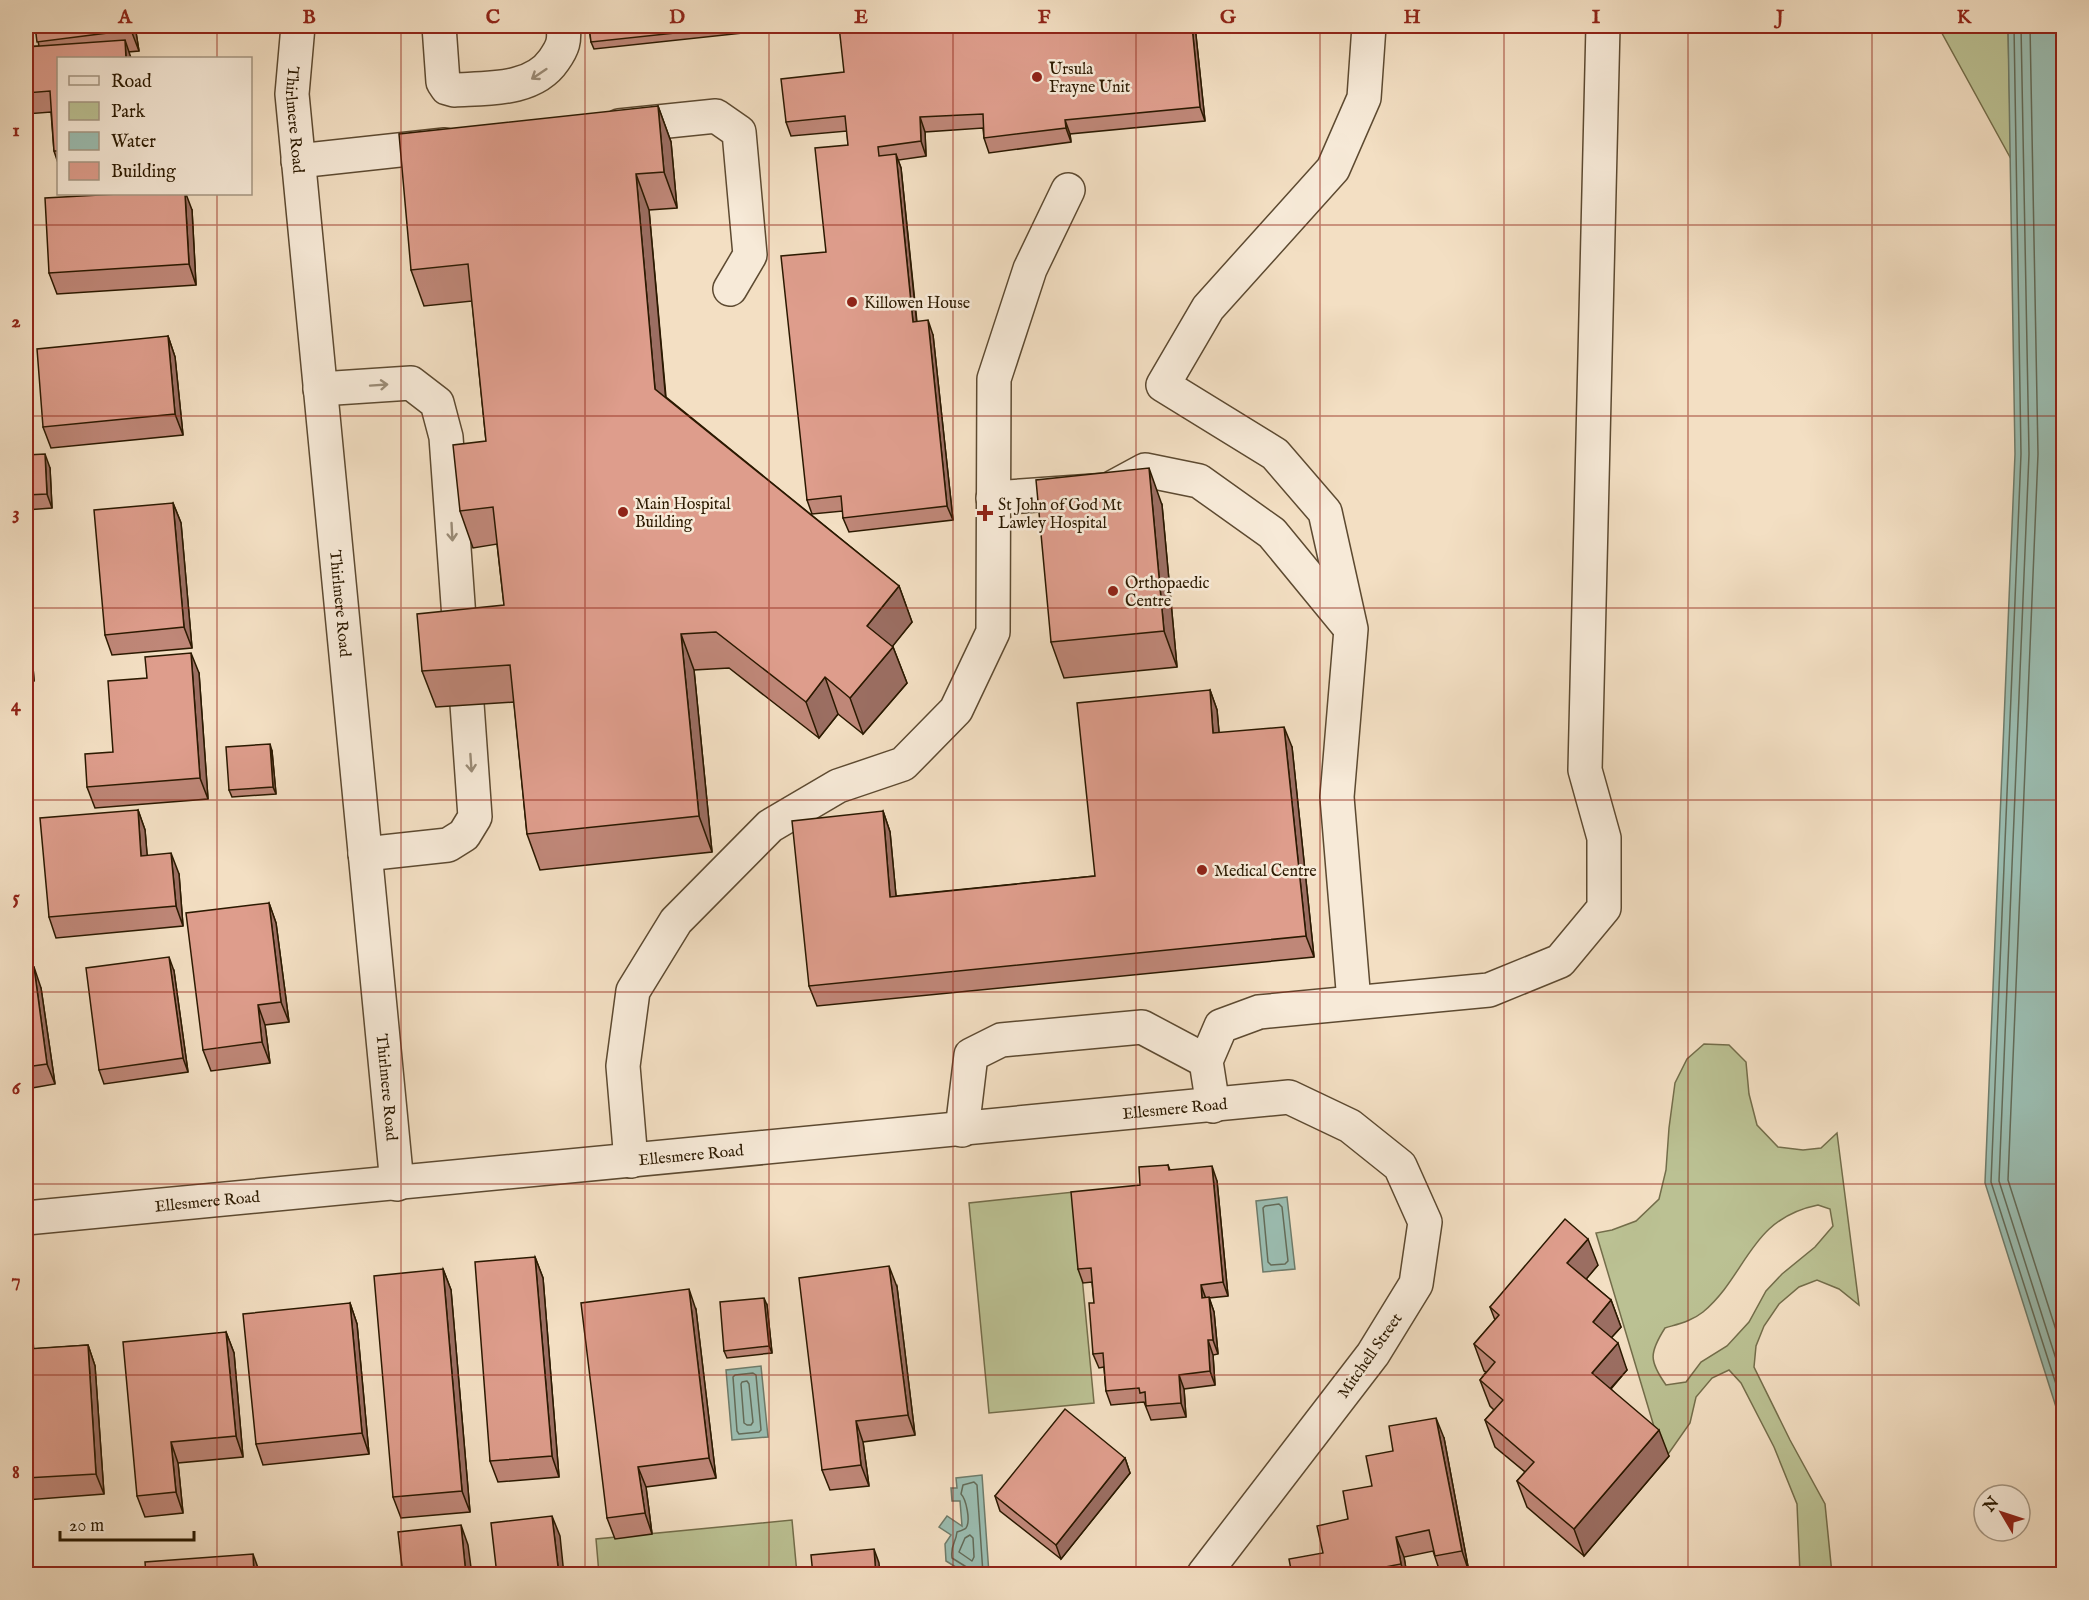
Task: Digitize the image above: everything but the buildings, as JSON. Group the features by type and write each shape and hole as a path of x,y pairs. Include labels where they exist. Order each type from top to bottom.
{"street":[{"name":"Thirlmere Road","path":"298,26 292,94 398,1184"},
{"path":"440,26 443,82 447,88 454,90 517,84 535,79 547,70 565,40 563,26"},
{"path":"1354,1002 1337,797 1351,629 1325,512 1275,454 1163,385 1208,308 1333,169 1364,98 1369,26"},
{"path":"1213,1106 1206,1061 1221,1026 1259,1012 1489,990 1560,961 1604,908 1604,838 1585,770 1603,26"},
{"path":"588,129 716,116 739,132 750,255 730,289"},
{"path":"298,160 472,142"},
{"path":"631,1161 623,1066 633,991 676,921 770,826 838,786 903,764 956,710 993,632 994,379 1030,269 1068,190"},
{"path":"320,389 411,383 437,403 446,436 461,646"},
{"path":"993,498 1108,489 1145,470 1199,481 1272,532 1351,629"},
{"path":"366,854 448,845 464,835 475,817 467,704"},
{"path":"962,1130 971,1055 1001,1040 1142,1027 1206,1061"},
{"name":"Ellesmere Road","path":"26,1218 1289,1097 1350,1126"},
{"name":"Mitchell Street","path":"1204,1575 1373,1354 1416,1284 1425,1221 1400,1166 1350,1126"}],"green space":[{"path":"1938,26 2008,26 2011,159"},
{"path":"1704,1044 1729,1045 1746,1062 1749,1094 1757,1125 1778,1147 1803,1150 1821,1148 1837,1133 1859,1305 1839,1289 1817,1280 1799,1287 1779,1304 1764,1326 1756,1346 1754,1367 1825,1504 1832,1574 1800,1574 1797,1504 1774,1447 1741,1383 1729,1370 1712,1378 1696,1397 1690,1423 1664,1460 1596,1233 1636,1221 1659,1199 1666,1170 1675,1083 1687,1059","holes":["1818,1205 1830,1209 1833,1226 1815,1247 1782,1274 1766,1291 1749,1322 1727,1346 1701,1362 1686,1382 1666,1385 1656,1369 1653,1357 1656,1344 1665,1328 1690,1320 1703,1312 1718,1297 1751,1249 1777,1222 1795,1212"]},
{"path":"1074,1192 1094,1403 989,1413 969,1203"},
{"path":"792,1520 797,1574 599,1574 596,1539"}],"water":[{"path":"2008,26 2064,26 2063,1429 1985,1183 2015,454"},
{"path":"1287,1197 1295,1269 1263,1272 1256,1201"},
{"path":"761,1366 768,1437 732,1440 726,1370"},
{"path":"982,1475 989,1574 967,1574 946,1561 945,1544 951,1535 939,1527 947,1516 962,1526 960,1501 952,1501 951,1488 957,1488 956,1478"}],"place":[{"name":"Ursula Frayne Unit","path":"1037,77"},
{"name":"Killowen House","path":"852,302"},
{"name":"Main Hospital Building","path":"623,512"},
{"name":"St John of God Mt Lawley Hospital","path":"985,513"},
{"name":"Orthopaedic Centre","path":"1113,591"},
{"name":"Medical Centre","path":"1202,870"}]}
